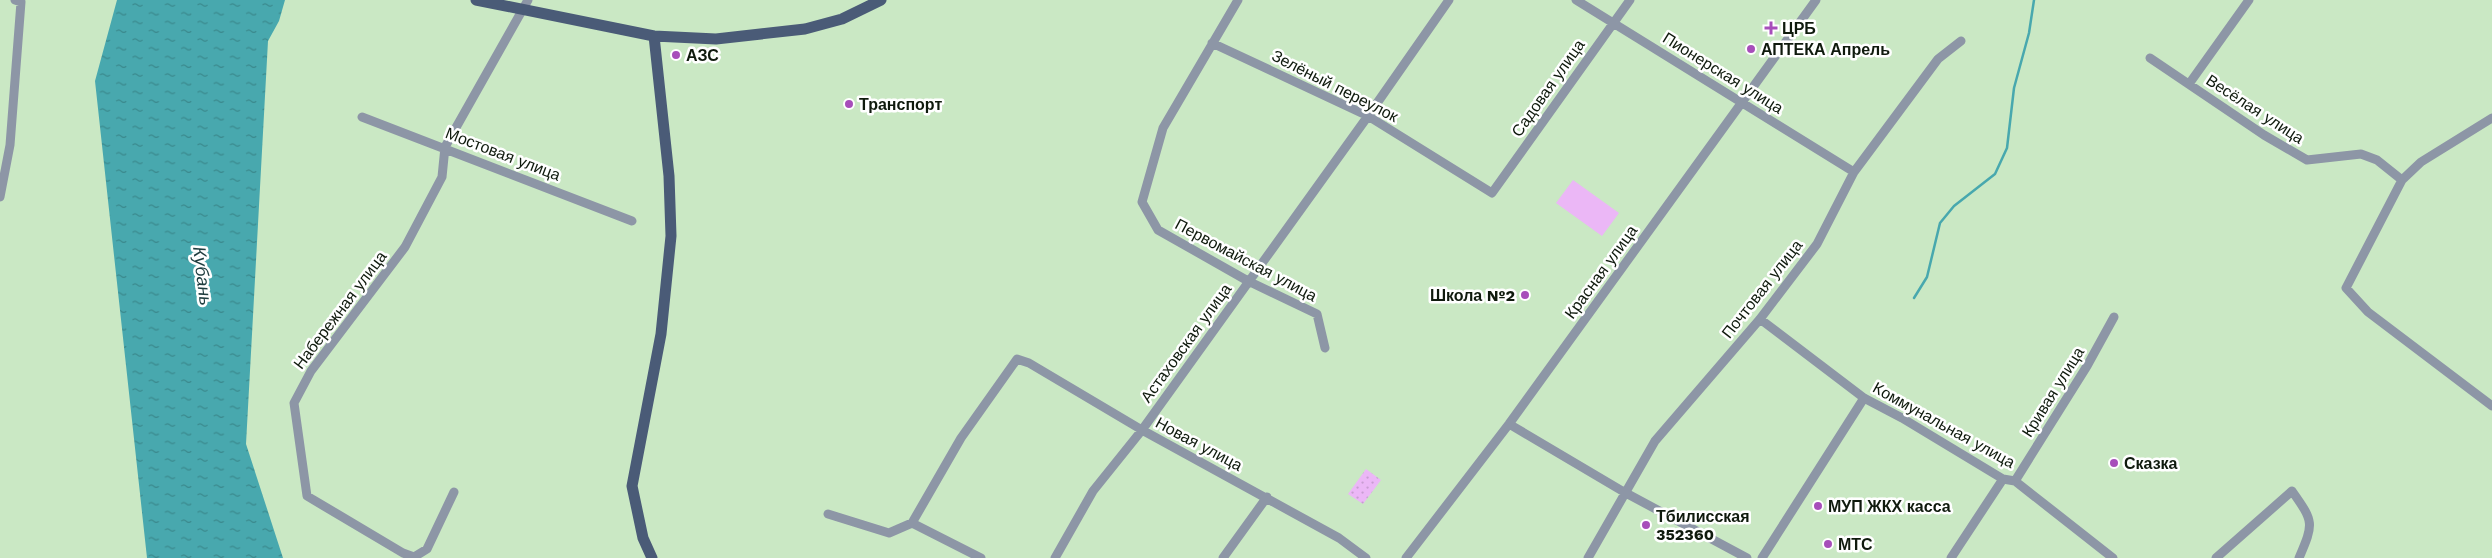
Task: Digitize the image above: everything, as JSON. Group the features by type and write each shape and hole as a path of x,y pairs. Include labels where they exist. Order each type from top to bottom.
{"main road":[{"path":"476,0 522,11 654,36 716,39 805,29 842,19 881,0"},
{"path":"652,558 643,538 632,486 660,334 671,236 669,176 654,36"}],"street":[{"path":"0,197 10,145 21,2 15,0"},
{"name":"Набережная улица","path":"454,492 427,549 414,556 403,553 307,496 294,404 311,371 405,248 442,177 445,147 528,0"},
{"path":"1212,43 1238,0"},
{"name":"Астаховская улица","path":"1055,558 1093,491 1142,430 1449,0"},
{"name":"Пионерская улица","path":"1576,0 1854,172"},
{"name":"Садовая улица","path":"1492,193 1630,0"},
{"name":"Красная улица","path":"1406,558 1509,424 1816,0"},
{"path":"2189,84 2249,0"},
{"name":"Почтовая улица","path":"1588,558 1624,492 1655,441 1760,319 1817,244 1854,172 1938,59 1961,41"},
{"name":"Зелёный переулок","path":"1212,43 1368,116 1492,193"},
{"name":"Первомайская улица","path":"1212,43 1163,128 1142,202 1158,230 1248,281 1317,314 1325,348"},
{"name":"Весёлая улица","path":"2150,58 2264,135 2307,160 2361,154 2377,160 2402,180"},
{"name":"Мостовая улица","path":"362,117 445,147 632,222"},
{"path":"2492,118 2421,162 2402,180 2346,288 2368,312 2492,406"},
{"name":"Кривая улица","path":"2015,481 2087,366 2114,317"},
{"name":"Коммунальная улица","path":"1760,319 1864,398 1902,418 2003,479 2015,481 2113,558"},
{"name":"Новая улица","path":"912,523 962,438 1017,359 1030,363 1142,430 1339,538 1366,558"},
{"path":"1762,558 1864,398"},
{"path":"1509,424 1624,492 1747,558"},
{"path":"1951,558 2003,479"},
{"path":"2216,558 2292,491 2311,521 2310,531 2299,558"},
{"path":"1223,558 1267,497"},
{"path":"828,514 889,533 912,523 981,558"}],"shaded area":[{"path":"1573,180 1619,213 1602,236 1556,203"},
{"path":"1366,469 1381,480 1363,504 1348,494"}],"water":[{"name":"Кубань","path":"117,0 285,0 279,21 268,41 246,444 283,558 147,558 95,81"}],"waterway":[{"path":"1914,298 1927,277 1940,223 1954,206 1995,174 2007,148 2014,88 2029,33 2034,0"}],"place":[{"name":"ЦРБ","path":"1771,28"},
{"name":"АПТЕКА Апрель","path":"1751,49"},
{"name":"АЗС","path":"676,55"},
{"name":"Транспорт","path":"849,104"},
{"name":"Школа №2","path":"1525,295"},
{"name":"Сказка","path":"2114,463"},
{"name":"МУП ЖКХ касса","path":"1818,506"},
{"name":"Тбилисская 352360","path":"1646,525"},
{"name":"МТС","path":"1828,544"}]}
